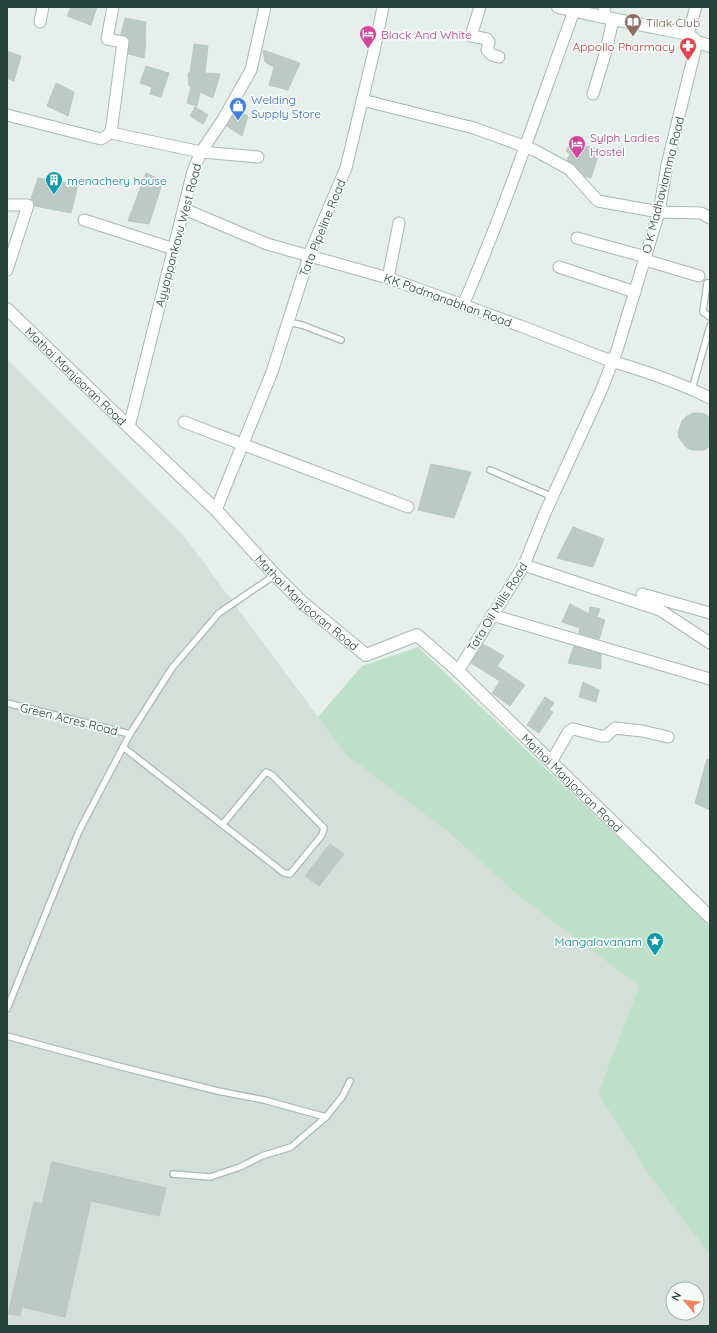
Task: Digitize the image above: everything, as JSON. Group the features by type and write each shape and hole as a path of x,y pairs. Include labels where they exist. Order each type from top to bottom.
{"street":[{"path":"40,22 43,7"},
{"path":"111,133 122,42 107,39 114,7"},
{"name":"Ayyappankavu West Road","path":"129,427 193,171 200,152 222,121 251,70 265,7"},
{"name":"Tata Pipeline Road","path":"216,510 272,372 309,256 346,168 383,7"},
{"path":"480,7 471,36 487,39 489,42 487,50 492,55 500,57"},
{"path":"558,7 574,11 607,15 688,34 697,42 710,46"},
{"path":"688,34 696,7"},
{"path":"462,305 483,259 574,11"},
{"path":"593,94 606,52 607,15"},
{"name":"O K Madhaviamma Road","path":"618,350 659,212 667,165 697,42"},
{"path":"362,100 474,128 525,146 569,169 598,201 659,212 700,213 710,218"},
{"path":"7,115 101,139 111,133 200,152 258,157"},
{"path":"7,205 28,205 7,270"},
{"name":"KK Padmanabhan Road","path":"184,209 267,244 388,278 692,389 710,398"},
{"path":"84,220 174,249"},
{"path":"388,278 399,224"},
{"path":"577,238 699,276"},
{"path":"559,267 634,292"},
{"name":"Mathai Manjooran Road","path":"7,309 216,510 275,576 303,603 366,655 417,635 458,671 710,917"},
{"name":"Tata Oil Mills Road","path":"458,671 524,565 618,350"},
{"path":"184,422 408,507"},
{"path":"524,565 644,599 710,613"},
{"path":"644,599 710,643"},
{"path":"492,616 710,679"},
{"path":"551,762 568,732 572,729 606,736 616,728 642,731 668,737"}],"lane":[{"path":"710,283 707,283 703,312 710,317"},
{"path":"288,321 341,340"},
{"path":"692,389 710,326"},
{"path":"490,470 553,497"},
{"path":"7,1009 79,831 130,734 172,668 219,613 275,576"},
{"name":"Green Acres Road","path":"7,703 130,734"},
{"path":"123,747 222,825 284,873 290,874 322,835 324,828 272,775 266,772 222,825"},
{"path":"7,1036 218,1091 264,1100 326,1117"},
{"path":"173,1174 210,1176 240,1167 262,1156 291,1147 326,1117 342,1097 350,1081"}],"shaded area":[{"path":"7,359 184,536 347,756 448,832 520,897 639,986 598,1093 649,1175 710,1255 710,1326 7,1326"}],"green space":[{"name":"Mangalavanam","path":"418,647 710,926 710,1255 649,1175 598,1093 639,986 520,897 448,832 347,756 318,717 362,666"}],"building":[{"path":"71,7 97,7 91,25 67,16"},
{"path":"125,18 146,22 144,58 128,54 130,40 127,36 121,34"},
{"path":"194,44 208,46 205,73 220,74 213,98 200,92 197,106 187,103 191,87 189,86 188,73 190,73"},
{"path":"263,50 300,63 288,90 269,85 274,67 265,62"},
{"path":"7,51 21,56 14,81 7,78"},
{"path":"146,66 169,73 161,97 150,94 152,87 140,83"},
{"path":"56,83 74,92 68,116 47,106"},
{"path":"195,107 208,115 203,124 190,116"},
{"name":"Welding Supply Store","path":"236,111 248,116 242,136 227,126"},
{"path":"570,143 600,149 591,178 584,176 574,164 567,160 570,154 566,151"},
{"path":"146,173 163,181 149,224 128,221"},
{"name":"menachery house","path":"38,178 78,185 71,213 35,206 34,201 31,199"},
{"path":"693,413 705,414 710,418 710,446 704,450 692,450 687,448 679,438 678,432 682,421"},
{"path":"431,464 471,472 454,518 418,510"},
{"path":"573,527 604,539 593,567 557,558"},
{"path":"570,604 589,614 590,607 600,609 597,617 605,620 599,639 579,633 580,628 562,622"},
{"path":"483,644 504,656 497,666 525,685 510,706 492,693 500,681 471,663"},
{"path":"574,646 601,654 601,669 568,663"},
{"path":"583,682 599,690 596,702 579,697"},
{"path":"545,697 554,703 549,710 553,712 539,733 527,725"},
{"path":"707,759 710,760 710,810 695,803"},
{"path":"330,844 344,854 319,886 305,876"},
{"path":"52,1162 166,1188 159,1216 91,1201 65,1317 22,1307 20,1316 8,1314 34,1202 42,1204"}],"place":[{"name":"Tilak Club","path":"633,37"},
{"name":"Black And White","path":"368,49"},
{"name":"Appollo Pharmacy","path":"688,61"},
{"name":"Welding Supply Store","path":"238,121"},
{"name":"Sylph Ladies Hostel","path":"577,159"},
{"name":"menachery house","path":"54,195"},
{"name":"Mangalavanam","path":"655,956"}]}
